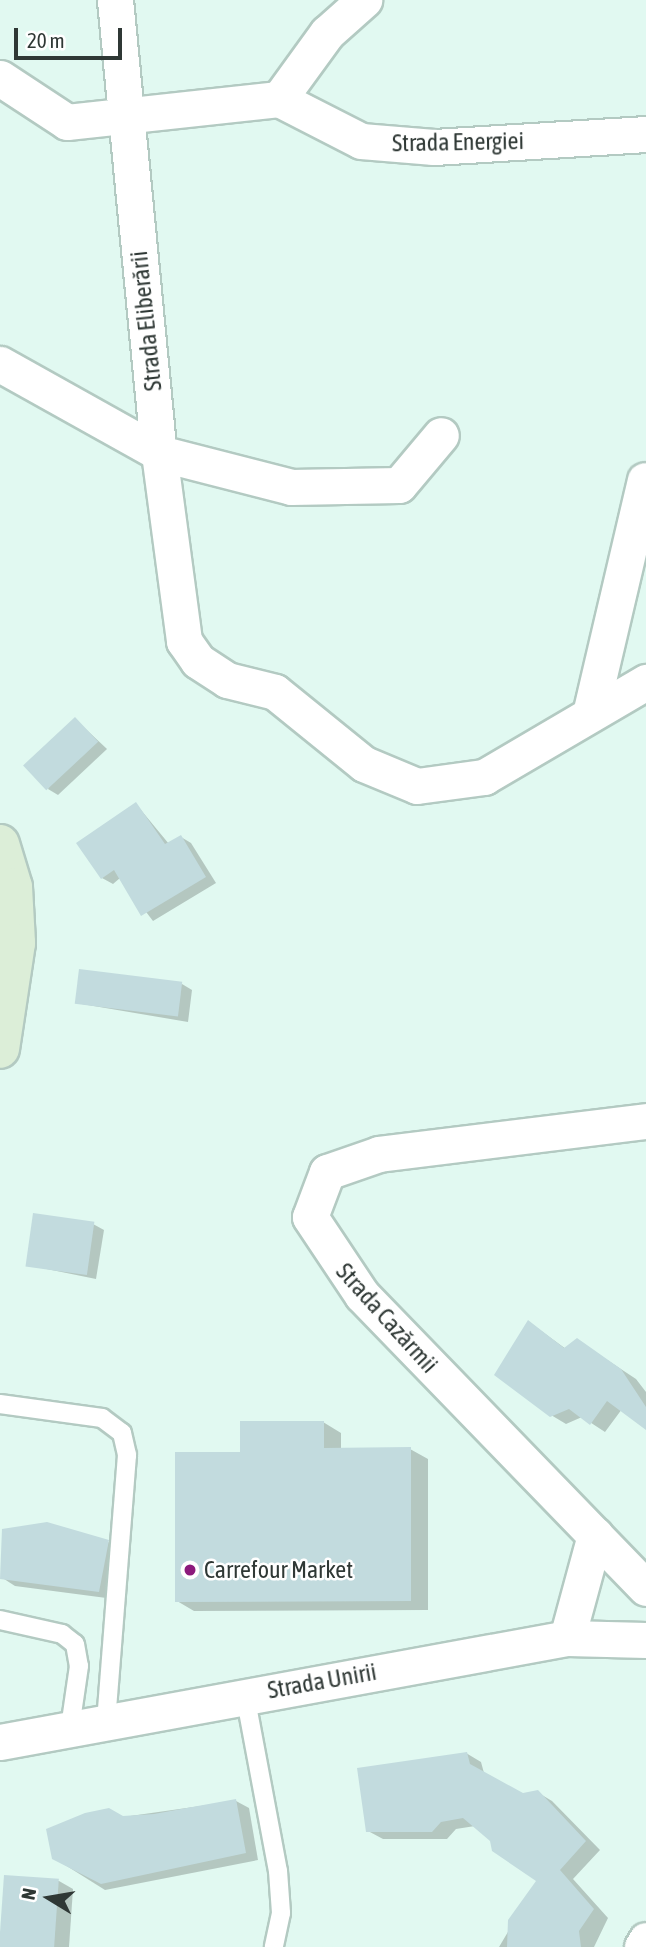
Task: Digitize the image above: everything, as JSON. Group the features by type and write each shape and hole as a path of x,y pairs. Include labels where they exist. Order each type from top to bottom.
{"main road":[{"path":"0,844 13,887 16,943 0,1049"}],"street":[{"name":"Strada Eliberării","path":"115,0 124,116 159,453 184,641 198,661 228,680 275,692 364,764 417,786 484,777 591,710"},
{"path":"0,78 67,122 279,99 327,33 364,0"},
{"name":"Strada Energiei","path":"279,99 361,141 434,147 646,134"},
{"path":"0,364 159,453 291,487 399,485 441,435"},
{"path":"591,710 645,480"},
{"path":"591,710 646,682"},
{"name":"Strada Cazărmii","path":"646,1121 379,1154 327,1172 310,1217 362,1295 646,1588"},
{"path":"567,1638 595,1535"},
{"name":"Strada Unirii","path":"0,1742 567,1638 646,1640"},
{"path":"642,1947 646,1940"}],"lane":[{"path":"0,1404 102,1418 122,1433 127,1455 106,1721"},
{"path":"0,1620 62,1634 75,1644 79,1666 70,1728"},
{"path":"245,1695 278,1871 281,1913 274,1947"}],"building":[{"path":"75,717 98,742 46,790 23,765"},
{"path":"136,802 165,844 181,835 206,877 141,916 114,870 101,879 76,843"},
{"path":"79,969 182,982 178,1016 75,1004"},
{"path":"33,1213 94,1222 87,1275 25,1266"},
{"path":"528,1320 564,1348 577,1338 621,1369 646,1407 646,1430 607,1401 590,1425 569,1409 550,1417 494,1375"},
{"path":"240,1421 324,1421 324,1448 411,1447 411,1601 175,1602 175,1452 240,1452"},
{"path":"47,1522 109,1540 99,1592 0,1579 2,1529"},
{"path":"467,1752 470,1764 523,1793 538,1790 586,1841 560,1870 594,1909 579,1931 581,1947 507,1947 508,1920 536,1881 492,1851 490,1841 463,1818 441,1822 432,1832 366,1832 357,1768"},
{"path":"236,1799 246,1853 101,1884 52,1859 46,1829 85,1813 109,1808 123,1816 154,1814"},
{"path":"4,1875 59,1879 54,1947 0,1947"}],"place":[{"name":"Carrefour Market","path":"190,1570"}]}
